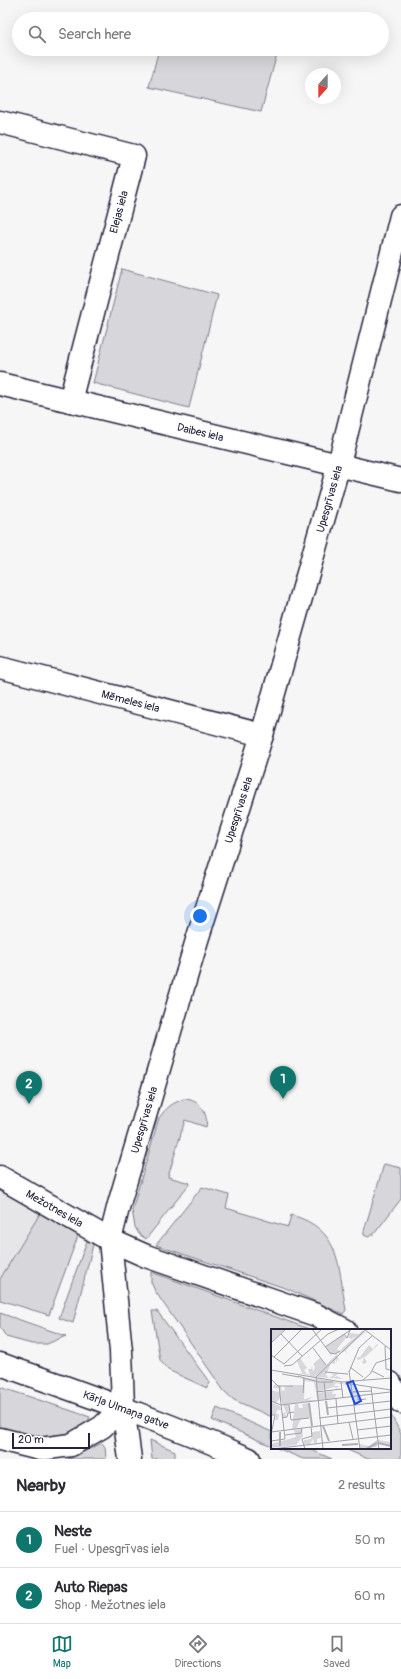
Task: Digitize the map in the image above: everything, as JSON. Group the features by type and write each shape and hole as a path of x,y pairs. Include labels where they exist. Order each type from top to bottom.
{"main road":[{"name":"Elejas iela","path":"0,122 134,156 70,401"},
{"name":"Upesgrīvas iela","path":"130,1459 123,1407 121,1351 110,1240 119,1204 197,940 262,735 339,464 401,216"},
{"name":"Daibes iela","path":"0,384 401,480"},
{"name":"Mēmeles iela","path":"0,667 262,735"},
{"name":"Mežotnes iela","path":"0,1177 110,1240 146,1256 316,1316 343,1329"},
{"name":"Kārļa Ulmaņa gatve","path":"0,1364 123,1407 198,1436 249,1459"},
{"path":"391,1385 401,1402"},
{"path":"0,1439 40,1449 71,1445 102,1427 123,1407"}],"shaded area":[{"path":"157,56 276,56 261,112 149,87"},
{"path":"122,269 217,295 189,408 93,383"},
{"path":"184,1099 194,1101 201,1107 206,1116 206,1127 185,1120 168,1177 190,1183 146,1239 139,1234 135,1227 132,1210 159,1118 170,1106"},
{"path":"384,1164 401,1168 401,1199 374,1234 368,1237 364,1235 364,1231"},
{"path":"202,1187 229,1195 226,1208 288,1227 291,1215 308,1221 320,1230 329,1240 339,1265 346,1310 343,1314 288,1289 156,1245"},
{"path":"0,1189 41,1212 0,1279"},
{"path":"41,1212 79,1233 49,1315 0,1300 0,1279"},
{"path":"88,1238 93,1245 73,1323 59,1318"},
{"path":"151,1272 309,1329 271,1329 271,1417 234,1400 224,1391 155,1291 151,1282"},
{"path":"152,1311 157,1311 210,1383 207,1388 168,1370 160,1360"},
{"path":"0,1313 66,1336 47,1344 32,1344 6,1337 0,1327"},
{"path":"0,1387 90,1417 80,1430 65,1438 38,1441 18,1437 0,1429"},
{"path":"217,1408 271,1432 271,1446 212,1420"},
{"path":"391,1415 401,1434 401,1459 368,1459 345,1449 391,1449"},
{"path":"150,1440 175,1451 175,1459 152,1459"},
{"path":"102,1443 105,1447 106,1459 68,1459"},
{"path":"279,1449 309,1449 332,1459 303,1459"}],"place":[{"name":"Neste","path":"283,1099"},
{"name":"Auto Riepas","path":"29,1104"}]}
